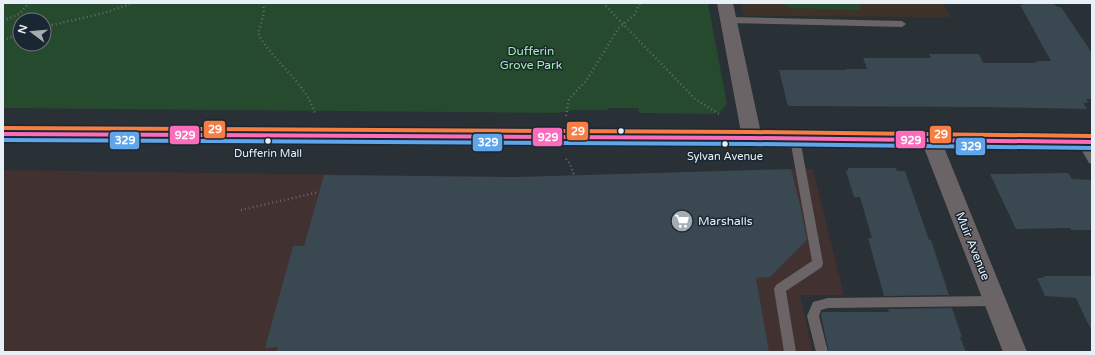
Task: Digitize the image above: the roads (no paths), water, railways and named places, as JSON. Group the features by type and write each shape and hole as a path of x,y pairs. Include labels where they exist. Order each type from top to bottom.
{"main road":[{"path":"3,134 752,138 1087,142"}],"street":[{"path":"725,3 752,138"},
{"name":"Muir Avenue","path":"931,140 1015,352"}],"lane":[{"path":"729,20 902,24"},
{"path":"790,352 780,289 818,263 795,139"},
{"path":"1087,142 1092,160"},
{"path":"822,352 813,316 817,306 823,304 995,301"}],"place":[{"name":"Dufferin Mall","path":"268,141"},
{"name":"Sylvan Avenue","path":"725,144"},
{"name":"Marshalls","path":"682,221"}],"park label":[{"name":"Dufferin Grove Park","path":"531,58"}]}
